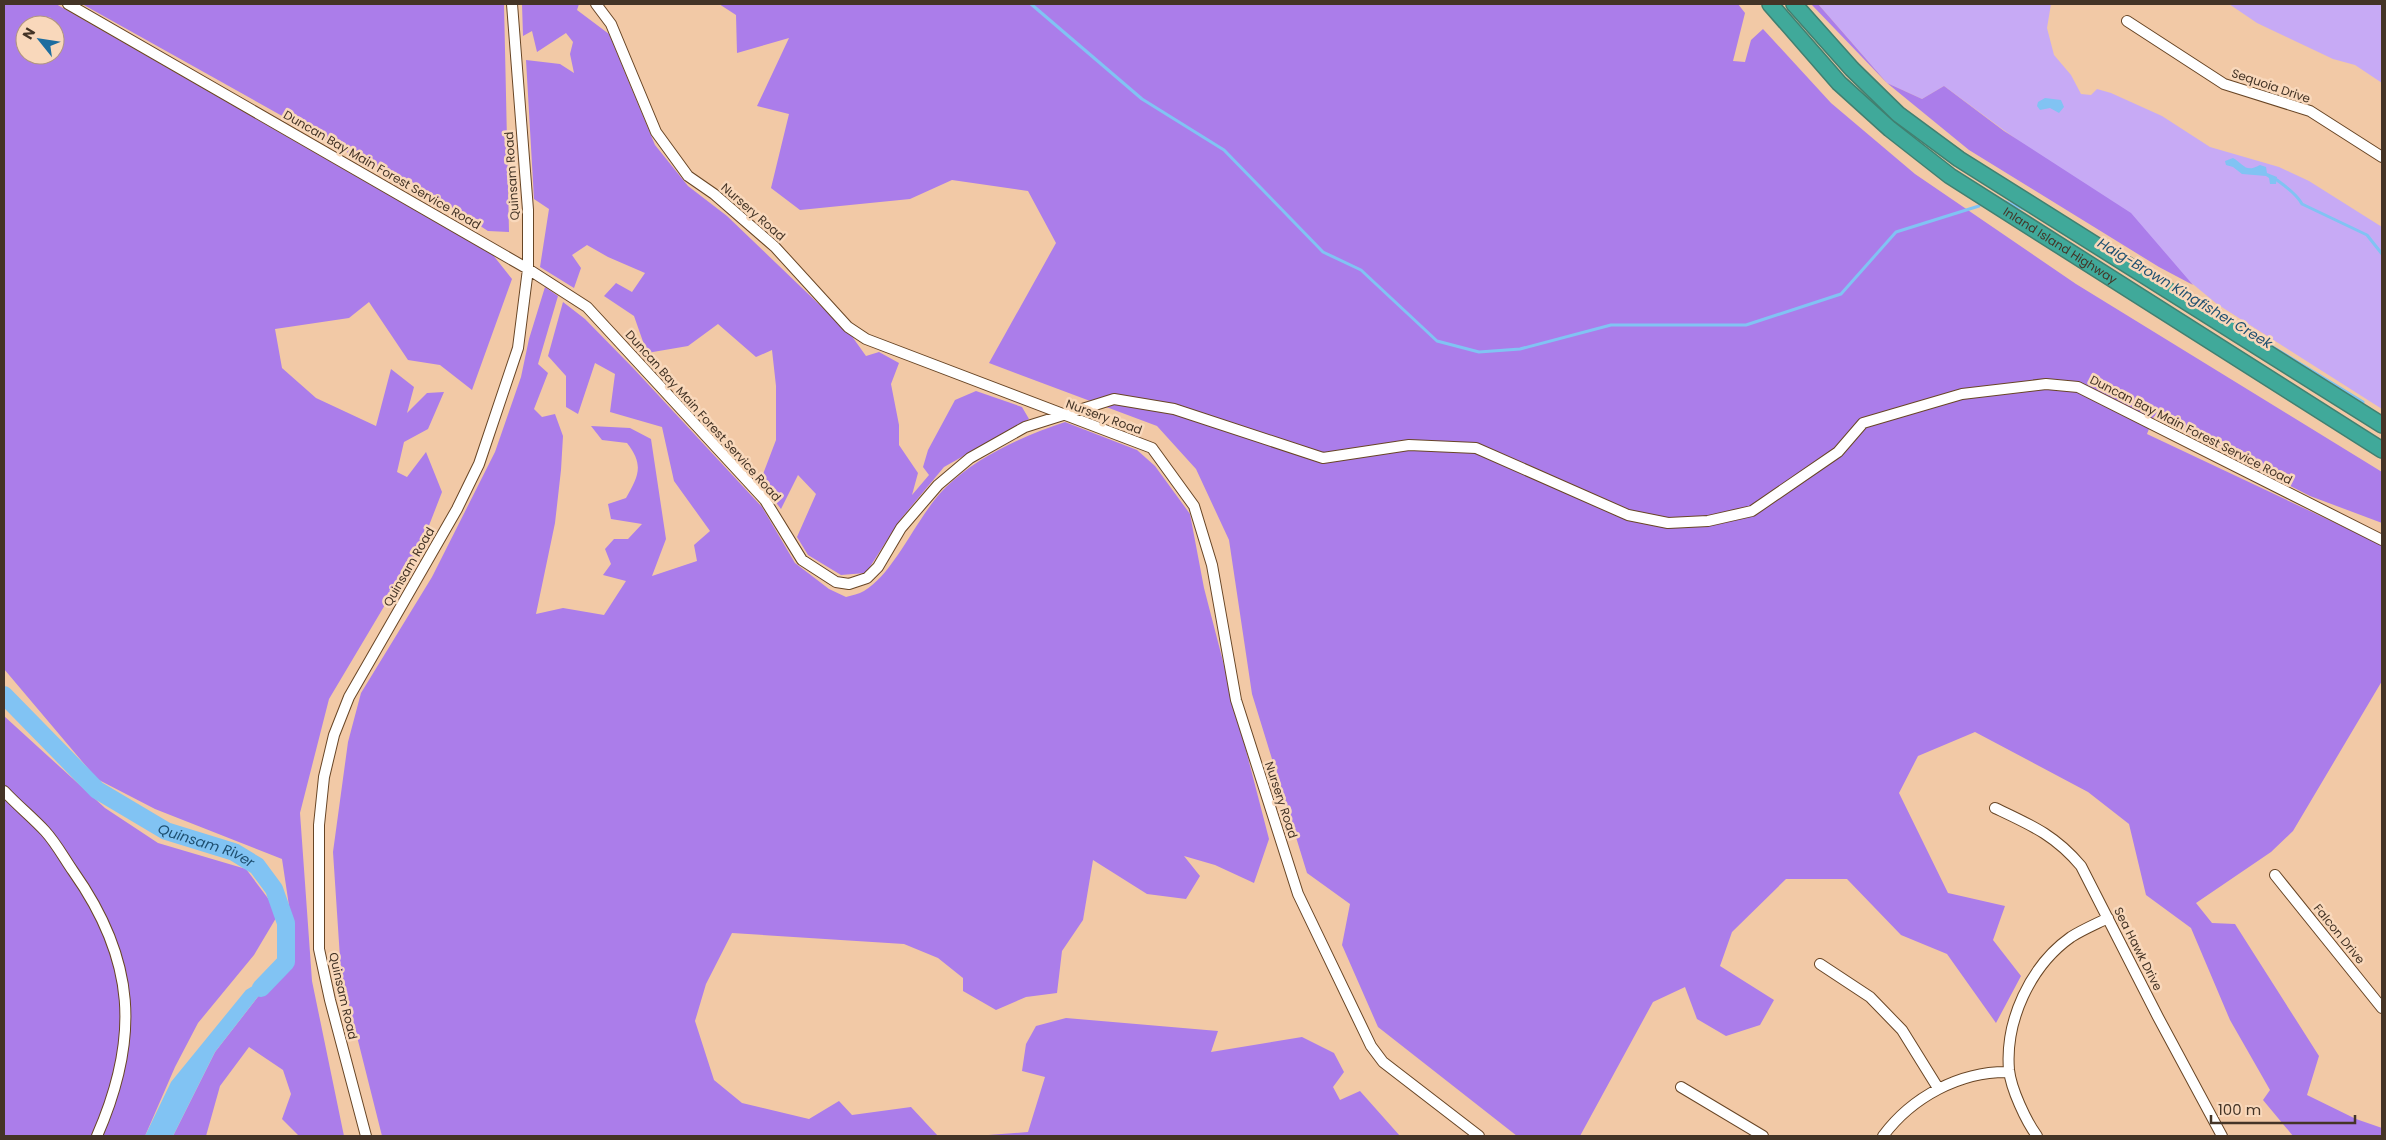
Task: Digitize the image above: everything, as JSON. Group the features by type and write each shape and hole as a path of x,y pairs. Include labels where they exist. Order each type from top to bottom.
{"highway":[{"name":"Inland Island Highway","path":"1770,4 1839,83 1890,130 1950,176 2382,450"},
{"name":"Inland Island Highway","path":"1794,4 1852,69 1898,114 1959,159 2382,425"}],"street":[{"name":"Duncan Bay Main Forest Service Road","path":"68,4 528,269 588,307 765,500 802,560 836,582 849,584 867,578 878,567 901,528 938,485 970,458 1025,427 1114,399 1174,409 1323,458 1409,445 1476,448 1628,515 1668,523 1708,521 1752,512 1838,452 1863,423 1962,394 2046,384 2078,387 2382,540"},
{"name":"Quinsam Road","path":"366,1136 330,1000 319,949 319,825 324,777 334,735 348,697 457,509 479,464 518,348 528,269 528,210 512,4"},
{"name":"Nursery Road","path":"596,4 611,24 656,132 688,176 714,194 775,247 848,327 866,339 1152,448 1194,506 1212,565 1236,700 1298,894 1371,1046 1383,1062 1479,1136"},
{"name":"Sequoia Drive","path":"2127,21 2224,84 2310,111 2382,157"},
{"path":"4,791 45,831 79,879 110,933 126,999 127,1024 122,1063 110,1107 97,1136"},
{"name":"Sea Hawk Drive","path":"1995,808 2049,835 2067,850 2081,866 2158,1017 2222,1136"},
{"name":"Falcon Drive","path":"2275,875 2382,1008"},
{"path":"2037,1136 2025,1119 2009,1072 2011,1036 2024,993 2042,964 2071,938 2108,918"},
{"path":"1820,964 1870,997 1902,1030 1938,1088"},
{"path":"1883,1136 1908,1110 1938,1088 1972,1076 2009,1072"},
{"path":"1681,1087 1763,1136"}],"shaded area":[{"path":"4,4 56,4 493,255 512,279 472,390 440,365 408,360 369,302 349,318 275,329 282,368 316,398 376,426 391,369 414,387 407,413 427,393 444,392 428,429 404,442 397,472 407,477 426,452 442,492 423,541 329,699 300,813 312,981 344,1136 299,1136 282,1119 291,1094 283,1070 249,1047 220,1086 206,1136 173,1136 215,1052 278,971 290,963 291,919 282,859 155,809 97,779 4,669"},
{"path":"82,4 504,4 509,232 488,231 423,189 359,159"},
{"path":"522,4 579,4 577,10 609,34 655,145 688,186 727,216 851,335 866,356 879,352 899,363 891,384 899,425 899,445 918,473 912,495 929,475 923,467 928,450 955,400 976,391 1022,407 1029,419 944,467 900,520 866,573 841,575 808,555 797,537 816,494 798,475 781,509 760,482 776,440 776,386 772,350 756,357 718,324 688,346 647,353 634,316 604,296 616,283 632,292 645,273 608,257 587,245 572,255 581,268 574,288 540,267 549,209 534,199 526,60 560,64 574,73 570,54 573,42 566,33 537,52 532,31 523,36"},
{"path":"719,4 1738,4 1745,13 1733,61 1745,62 1751,40 1763,29 1831,103 1915,174 2076,284 2382,472 2382,523 2310,496 2154,416 2147,434 2382,545 2382,681 2293,831 2271,852 2196,903 2212,923 2235,924 2319,1056 2307,1095 2356,1119 2382,1128 2382,1136 2293,1136 2263,1100 2270,1090 2230,1020 2191,928 2146,895 2129,824 2088,792 1975,732 1918,756 1899,793 1948,893 2005,906 1993,940 2021,976 1996,1023 1947,954 1901,935 1847,879 1786,879 1732,932 1720,966 1774,1000 1760,1025 1726,1036 1697,1019 1685,987 1653,1002 1580,1136 1517,1136 1378,1027 1342,945 1350,904 1307,873 1252,694 1229,540 1196,469 1157,426 989,363 1056,243 1028,191 952,180 910,199 800,210 771,188 789,114 757,106 789,38 737,53 736,15"},
{"path":"1811,4 1818,4 1887,83 1884,80"},
{"path":"1818,4 2051,4 2047,28 2054,55 2071,75 2081,94 2091,95 2097,89 2111,93 2162,116 2210,147 2279,167 2309,181 2382,227 2382,409 2217,304 2024,145 1944,86 1922,99 1887,83"},
{"path":"2229,4 2382,4 2382,83 2355,65 2333,59 2257,23"},
{"path":"1887,83 1922,99 1944,86 2004,131 2131,213 2193,285 2159,267 1969,150"},
{"path":"545,287 558,296 538,364 548,373 534,409 542,417 555,414 563,436 555,523 536,614 563,608 604,615 626,581 603,575 611,564 605,549 614,539 628,539 642,524 611,519 608,504 626,498 637,476 638,464 627,443 602,440 591,426 630,428 651,439 666,539 652,576 697,561 694,545 710,531 674,481 662,427 610,412 615,374 595,363 578,414 566,407 566,376 548,356 563,302 585,319 634,369 762,507 795,563 829,589 846,597 862,592 886,571 936,498 959,476 1002,448 1065,422 1137,450 1155,466 1190,514 1204,588 1269,839 1254,883 1215,865 1184,856 1200,876 1186,899 1147,894 1093,860 1083,920 1062,951 1057,993 1026,997 996,1010 963,991 963,978 938,958 904,944 732,933 706,984 695,1021 714,1080 742,1103 809,1119 839,1101 852,1115 911,1107 938,1136 382,1136 341,973 333,852 348,742 361,693 432,577 495,452 521,377 529,339"},
{"path":"4,716 105,808 158,843 246,869 279,913 254,955 198,1023 175,1067 145,1136 4,1136"},
{"path":"1066,1018 1218,1031 1211,1052 1302,1037 1334,1053 1344,1072 1333,1087 1340,1100 1360,1091 1400,1136 975,1136 1028,1132 1045,1077 1022,1071 1026,1044 1036,1026"}],"water":[{"path":"2045,98 2061,100 2064,107 2059,113 2050,108 2040,110 2037,106 2038,102"},
{"path":"2233,158 2248,168 2260,165 2266,167 2267,173 2277,177 2276,184 2270,184 2269,178 2266,176 2242,174 2233,167 2226,165 2225,161"},
{"path":"278,971 215,1052 173,1136 145,1136 171,1082 246,990"}],"waterway":[{"name":"Haig-Brown Kingfisher Creek","path":"1031,4 1142,99 1224,150 1323,252 1361,270 1437,341 1479,352 1520,349 1611,325 1746,325 1841,294 1896,232 1979,206"},
{"path":"2277,180 2294,194 2302,204 2367,235 2382,254"},
{"name":"Haig-Brown Kingfisher Creek","path":"2000,200 2027,210"},
{"name":"Haig-Brown Kingfisher Creek","path":"2263,341 2363,402"},
{"name":"Quinsam River","path":"4,695 97,790 166,831 234,852 257,866 274,889 286,923 286,962 261,988"}]}
